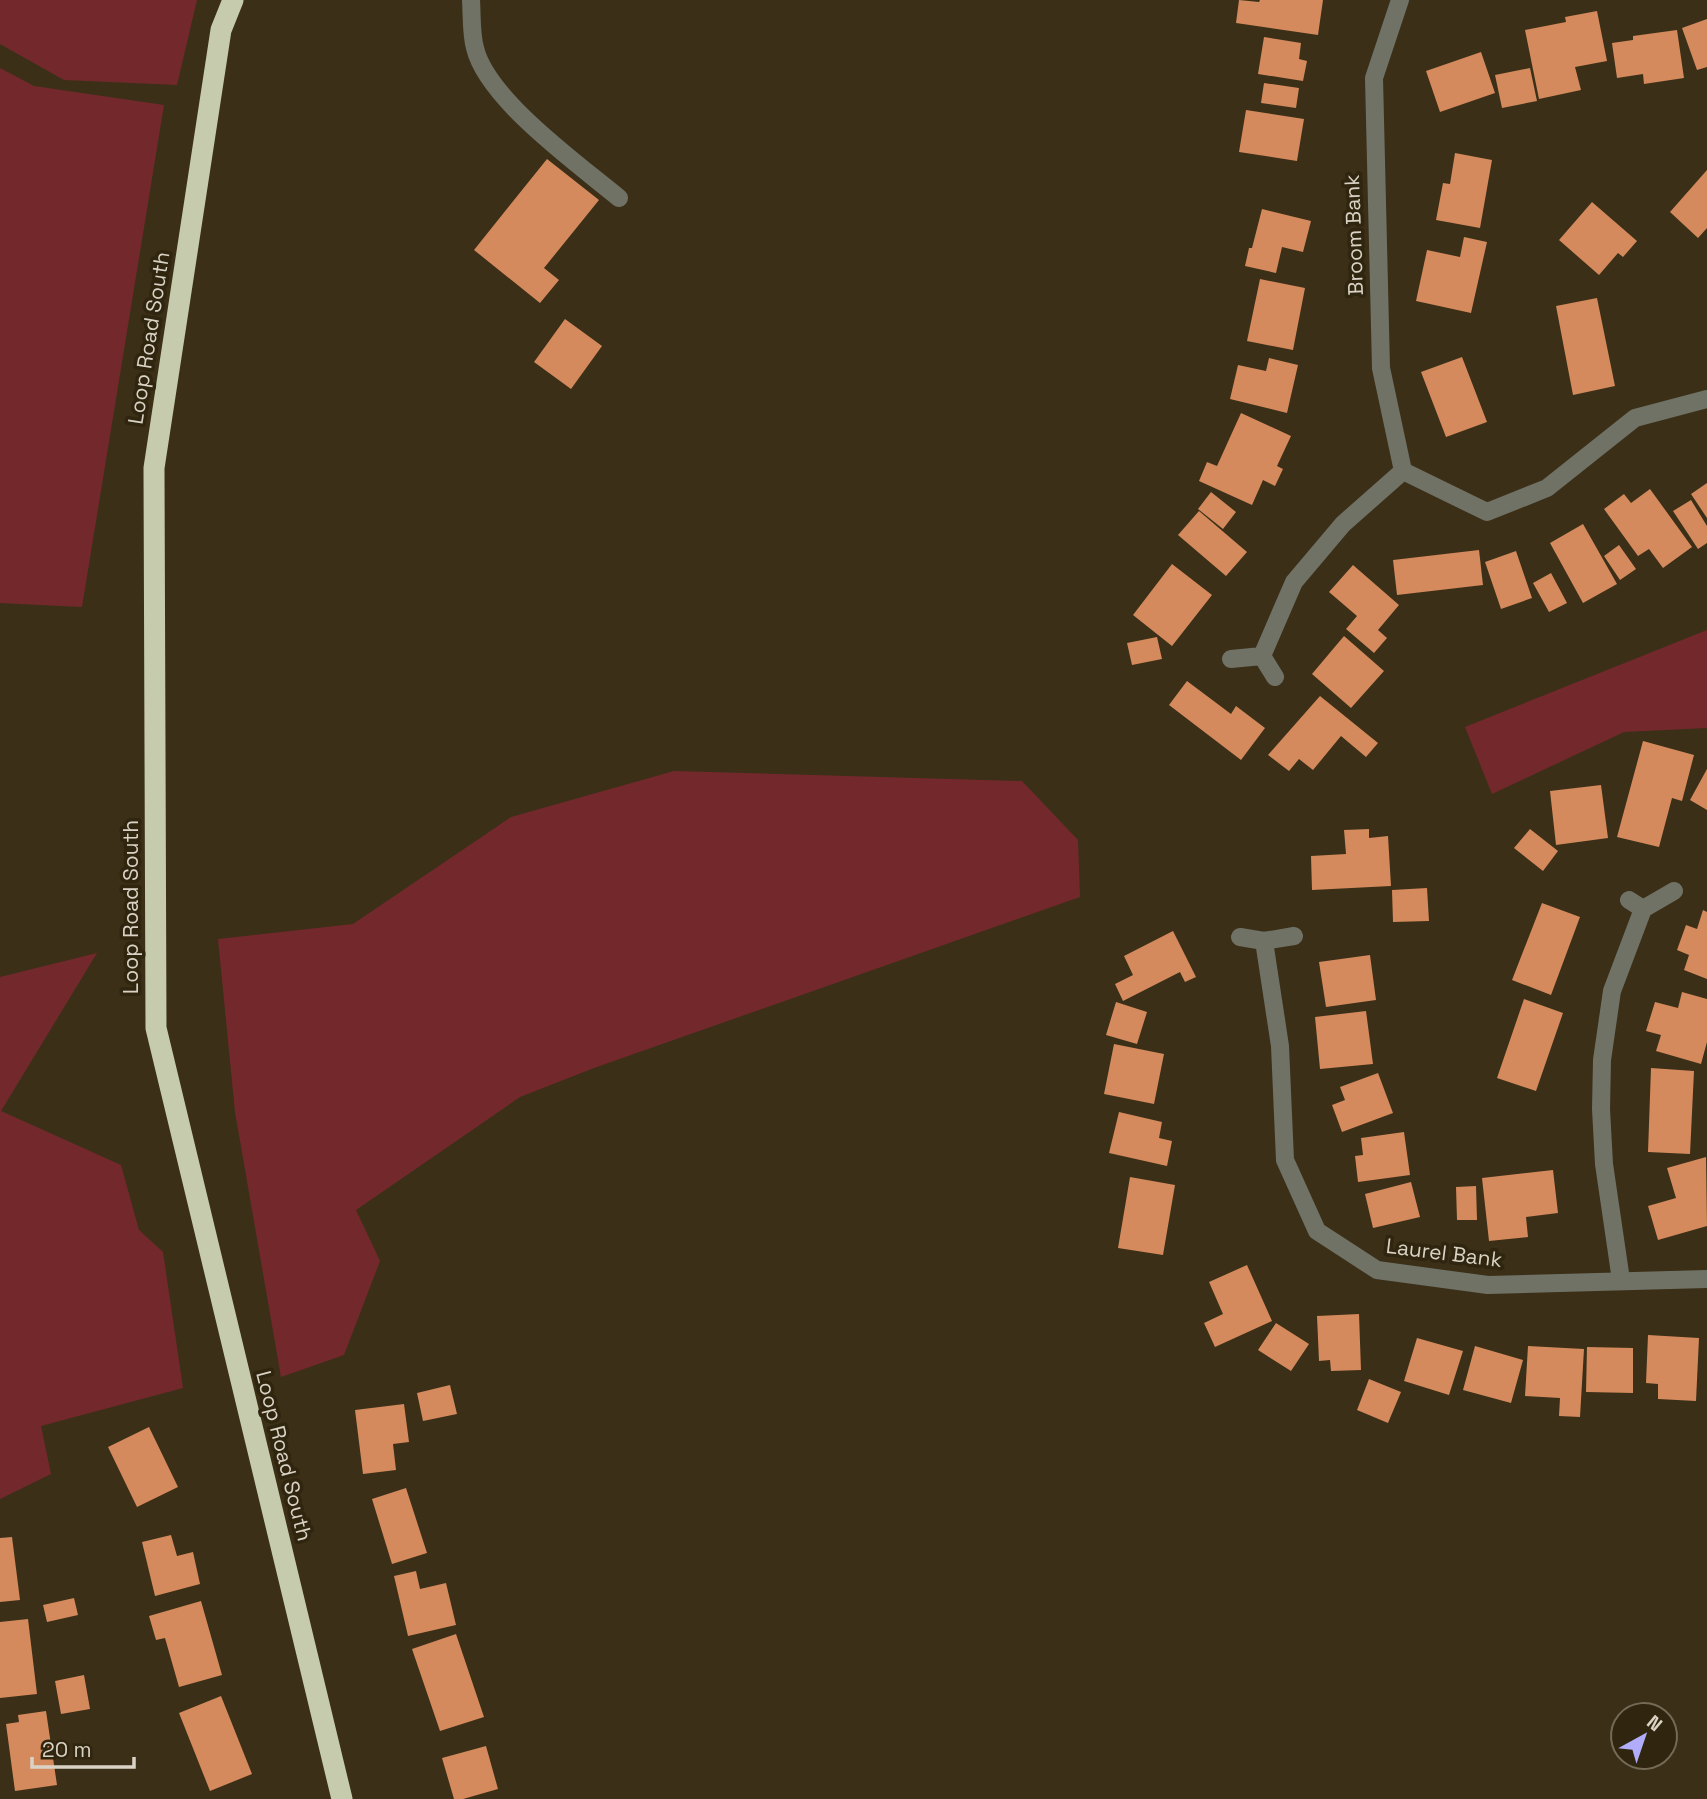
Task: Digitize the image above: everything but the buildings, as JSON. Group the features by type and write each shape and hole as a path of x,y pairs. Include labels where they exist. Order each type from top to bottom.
{"highway":[{"name":"Loop Road South","path":"233,0 222,30 154,468 156,1028 342,1799"}],"street":[{"path":"471,0 475,49 491,83 519,113 619,198"},
{"name":"Broom Bank","path":"1400,0 1374,78 1374,91 1381,368 1404,471"},
{"path":"1262,656 1294,582 1343,524 1404,471 1487,512 1547,488 1635,418 1707,399"},
{"path":"1231,659 1262,656"},
{"path":"1262,656 1275,677"},
{"path":"1621,1280 1604,1164 1602,1060 1612,991 1636,904 1674,891"},
{"path":"1240,937 1264,941 1294,936"},
{"name":"Laurel Bank","path":"1264,941 1280,1046 1285,1160 1317,1231 1377,1269 1488,1285 1707,1279"},
{"path":"336,1799 342,1799"}],"shaded area":[{"path":"0,0 197,0 177,85 64,80 0,44"},
{"path":"0,68 34,86 164,105 82,607 0,603"},
{"path":"1707,630 1707,728 1624,732 1492,794 1465,727"},
{"path":"674,771 1022,781 1078,840 1080,897 594,1068 520,1097 356,1210 380,1261 344,1355 281,1377 235,1112 218,939 353,924 511,817"},
{"path":"97,953 1,1111 121,1165 139,1230 163,1252 183,1388 41,1426 51,1474 0,1499 0,977"}]}
